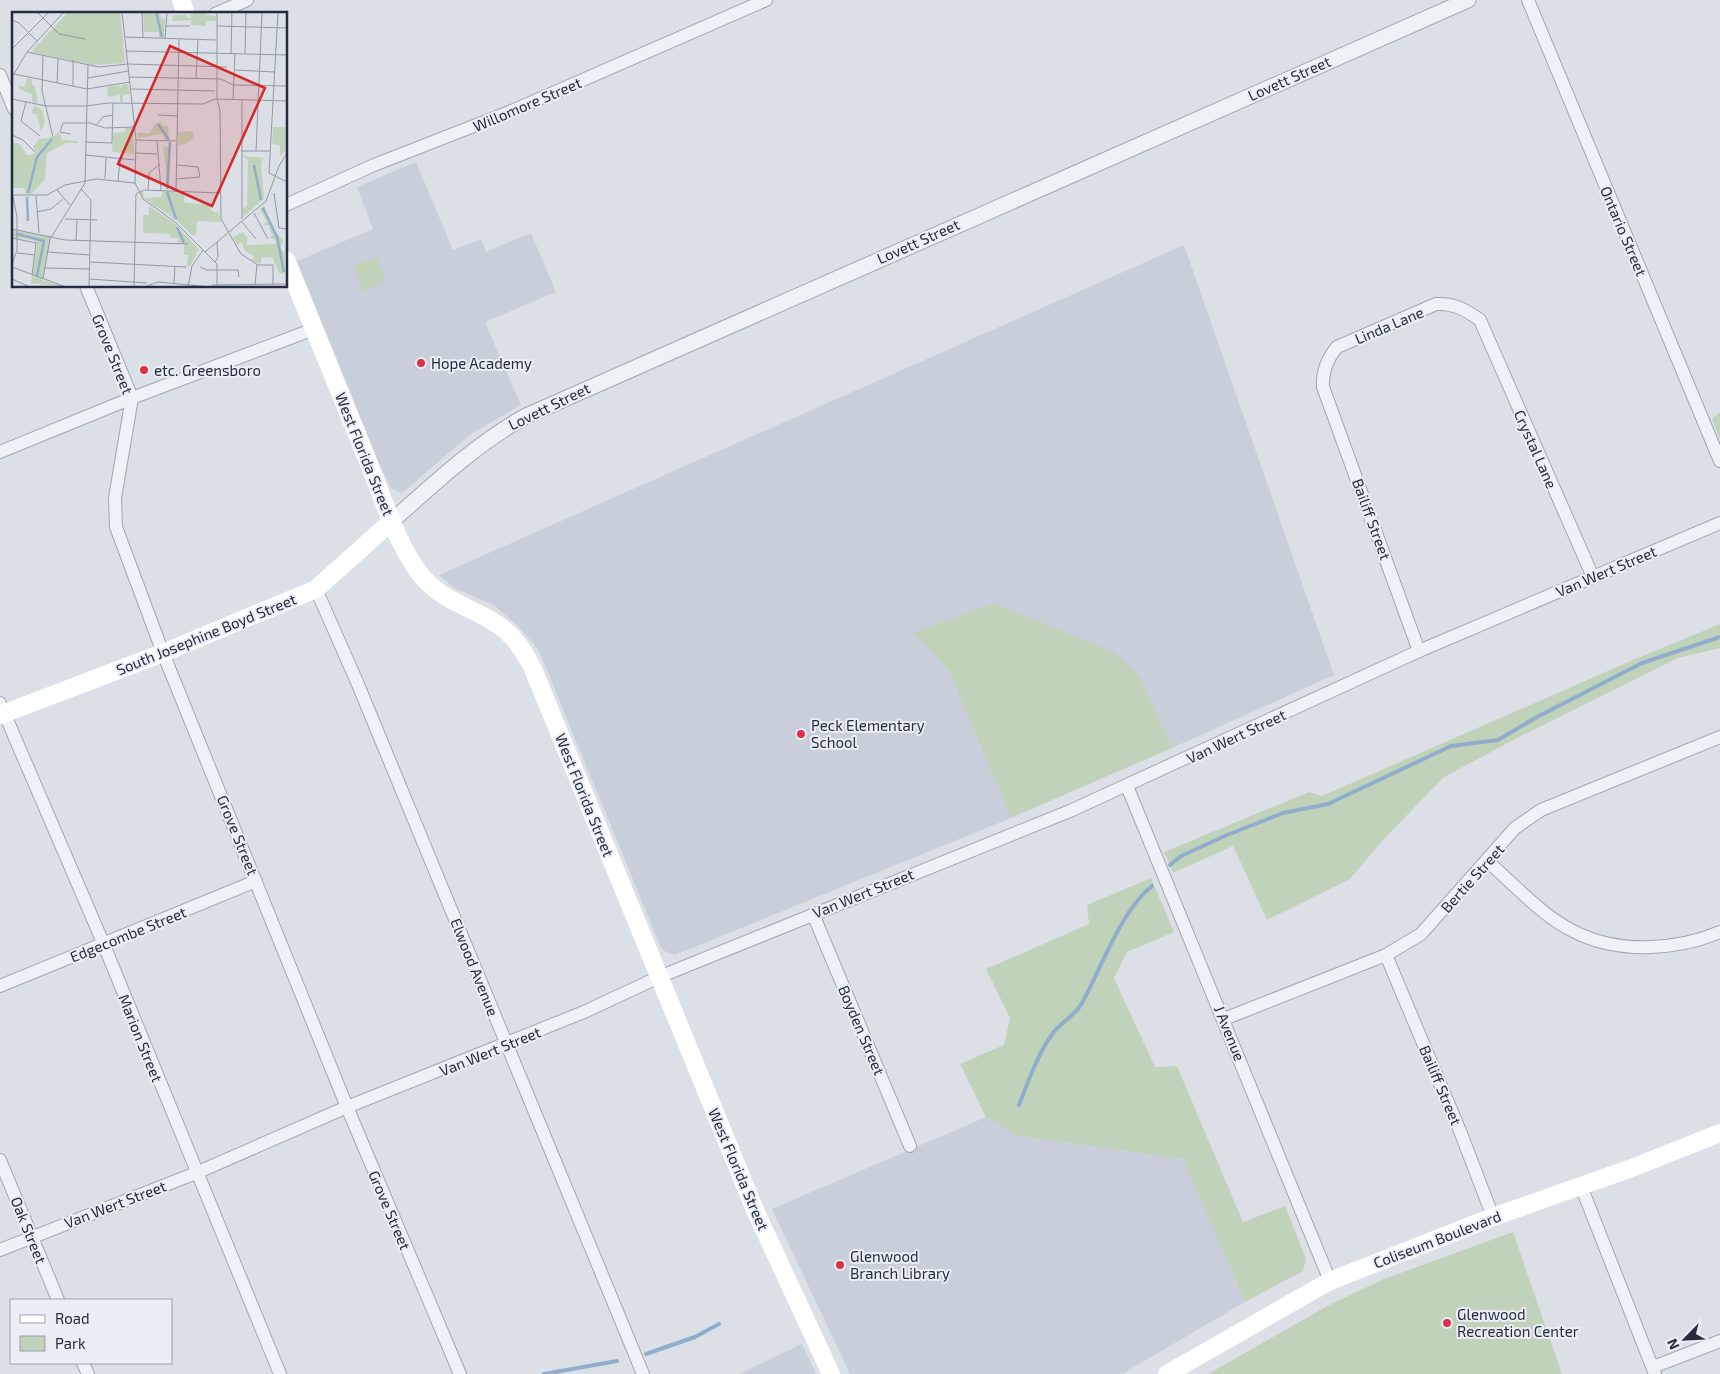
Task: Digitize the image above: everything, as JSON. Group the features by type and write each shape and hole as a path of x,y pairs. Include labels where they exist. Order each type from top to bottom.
{"main road":[{"path":"181,0 185,12"},
{"name":"West Florida Street","path":"288,265 392,521 411,560 435,590 502,627 520,646 528,659 755,1210 831,1374"},
{"name":"South Josephine Boyd Street","path":"1,711 163,653 316,589 392,521"},
{"name":"Coliseum Boulevard","path":"1176,1372 1330,1281 1493,1217 1720,1133"}],"street":[{"path":"219,12 247,0"},
{"name":"Willomore Street","path":"288,204 374,165 507,113 766,0"},
{"name":"Lovett Street","path":"392,521 465,456 502,429 526,416 928,236 1468,0"},
{"name":"Ontario Street","path":"1528,0 1720,461"},
{"path":"0,75 12,104"},
{"name":"Grove Street","path":"87,288 132,398 114,498 116,527 163,653 347,1107 460,1374"},
{"name":"Linda Lane","path":"1323,387 1322,377 1325,365 1337,347 1436,304 1448,303 1464,309 1480,320"},
{"name":"Crystal Lane","path":"1480,320 1592,577"},
{"path":"0,452 132,398 314,329"},
{"name":"Bailiff Street","path":"1323,387 1419,651"},
{"name":"Van Wert Street","path":"0,1250 196,1173 347,1107 506,1044 659,977 1127,786 1419,651 1720,523"},
{"name":"Elwood Avenue","path":"316,589 358,682 643,1374"},
{"name":"Marion Street","path":"1,711 104,945 280,1374"},
{"name":"Bertie Street","path":"1224,1019 1386,955 1421,934 1516,828 1542,810 1720,737"},
{"name":"J Avenue","path":"1127,786 1330,1281"},
{"path":"1487,861 1571,930 1599,943 1667,947 1720,932"},
{"name":"Edgecombe Street","path":"0,986 104,945 256,881"},
{"name":"Boyden Street","path":"813,914 910,1146"},
{"name":"Bailiff Street","path":"1386,955 1460,1131 1493,1217"},
{"name":"Oak Street","path":"0,1160 58,1299"},
{"path":"1581,1186 1654,1371 1720,1341"}],"shaded area":[{"name":"Hope Academy","path":"416,162 453,250 481,239 486,252 531,233 556,292 485,322 521,405 471,434 402,493 392,489 381,468 297,261 373,229 357,187"},
{"path":"1184,245 1334,675 1172,748 1140,677 993,603 915,633 948,670 1011,818 675,955 662,950 539,651 520,628 494,605 452,587 439,575"},
{"path":"986,1117 1017,1136 1183,1159 1245,1302 1122,1374 850,1374 772,1209"},
{"path":"802,1344 816,1374 739,1374"}],"green space":[{"path":"377,257 386,281 363,291 353,266"},
{"path":"1720,412 1720,439 1712,419"},
{"path":"993,603 1114,652 1140,677 1172,748 1011,818 948,670 914,633"},
{"path":"1720,624 1720,648 1678,658 1523,735 1444,777 1382,841 1350,879 1267,920 1233,846 1173,873 1164,852 1309,792 1322,796"},
{"path":"1151,878 1174,932 1127,952 1114,978 1155,1067 1177,1066 1243,1222 1285,1206 1306,1259 1303,1271 1245,1302 1183,1159 1017,1136 986,1117 960,1064 1004,1045 1010,1018 986,969 1089,924 1087,905"},
{"path":"1513,1232 1562,1374 1208,1374 1329,1305 1384,1279"}],"waterway":[{"path":"1170,865 1181,856 1283,813 1328,804 1451,746 1498,740 1537,717 1642,663 1720,637"},
{"path":"1019,1105 1047,1041 1056,1029 1079,1007 1121,925 1141,897 1152,886"},
{"path":"646,1354 695,1337 719,1324"},
{"path":"544,1374 617,1361"}],"place":[{"name":"Hope Academy","path":"421,363"},
{"name":"etc. Greensboro","path":"144,370"},
{"name":"Peck Elementary School","path":"801,734"},
{"name":"Glenwood Branch Library","path":"840,1265"},
{"name":"Glenwood Recreation Center","path":"1447,1323"}]}
